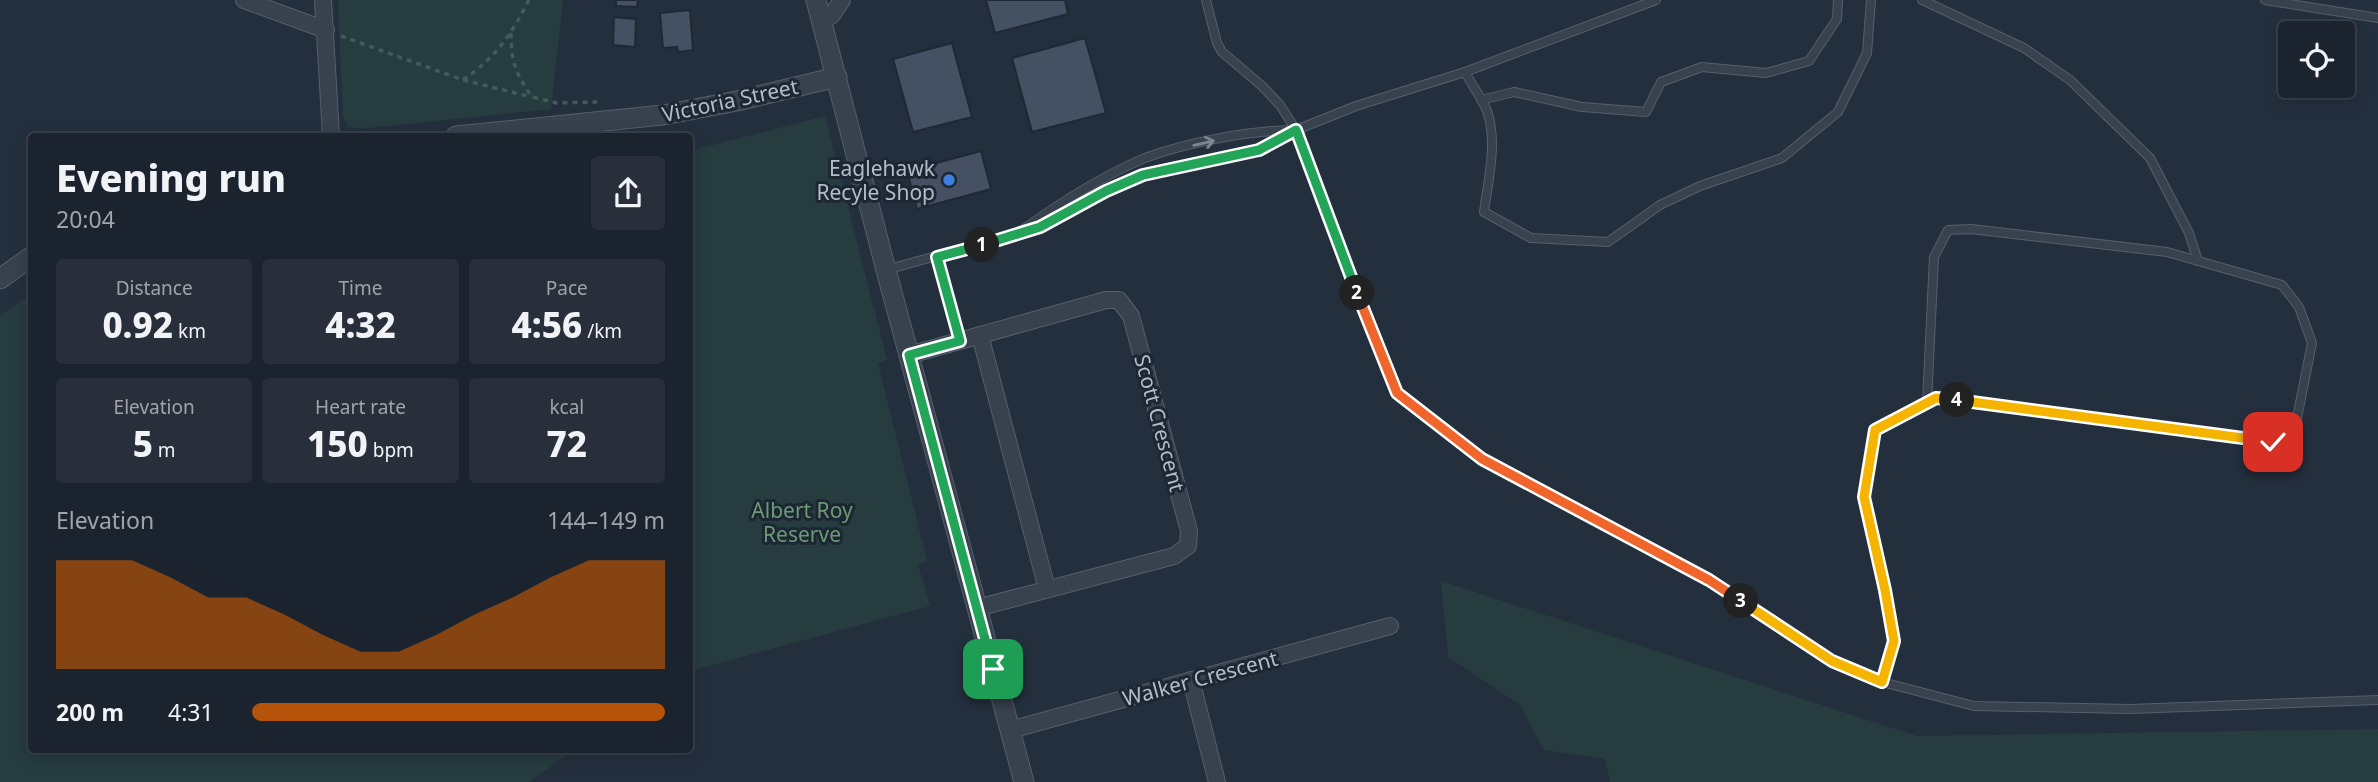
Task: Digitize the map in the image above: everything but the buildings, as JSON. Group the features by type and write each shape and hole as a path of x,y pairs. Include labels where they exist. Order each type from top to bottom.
{"street":[{"path":"244,0 326,30"},
{"path":"323,0 331,133"},
{"path":"816,0 1024,782"},
{"path":"822,22 832,15 842,0"},
{"name":"Victoria Street","path":"487,133 663,116 837,76"},
{"path":"0,279 28,259"},
{"name":"Scott Crescent","path":"909,355 1106,300 1119,300 1131,316 1189,531 1188,546 1174,555 977,608"},
{"path":"980,335 1047,589"},
{"name":"Walker Crescent","path":"1010,730 1390,626"},
{"path":"1191,680 1217,782"}],"lane":[{"path":"1206,0 1217,43 1222,52 1262,86 1280,105 1296,130 1336,241 1397,393 1482,459 1709,580 1832,661 1882,682 1973,706 2130,709 2378,700"},
{"path":"886,270 1040,227 1106,191 1143,175 1259,150 1296,130 1356,106 1465,72 1656,0"},
{"path":"1481,100 1514,92 1582,107 1646,112 1661,82 1702,67 1766,73 1809,61 1838,19 1838,0"},
{"path":"1465,72 1488,113 1491,153 1484,212 1531,238 1608,242 1660,205 1700,186 1782,158 1838,112 1867,53 1871,0"},
{"path":"1922,0 2024,48 2070,80 2150,158 2189,233 2198,261"},
{"path":"2265,0 2378,18"},
{"path":"1018,233 1049,211 1146,158 1266,130 1296,130"},
{"path":"1882,682 1894,641 1864,497 1875,430 1927,403 1936,398 2273,442 2295,428 2312,343 2299,307 2282,285 2167,252 1971,229 1948,230 1934,257 1927,403"},
{"path":"937,257 960,341"}],"path":[{"path":"463,80 497,52 529,0"},
{"path":"326,30 463,80 557,103 598,102"},
{"path":"511,33 514,69 532,97"}],"green space":[{"path":"338,0 563,0 551,109 361,129 348,127 343,117"},
{"name":"Albert Roy Reserve","path":"825,116 887,360 878,363 927,561 918,564 930,606 693,670 693,150"},
{"path":"28,296 28,753 570,753 528,782 0,782 0,316"},
{"path":"1441,581 1917,736 2378,729 2378,782 1610,782 1605,759 1544,750 1520,705 1448,657"}],"place":[{"name":"Eaglehawk Recyle Shop","path":"949,180"}],"route":[{"path":"993,669 909,355 960,341 937,257 1040,227 1106,191 1143,175 1259,150 1296,130 1336,241 1397,393 1482,459 1709,580 1832,661 1882,682 1894,641 1864,497 1875,430 1936,398 2273,442"}]}
